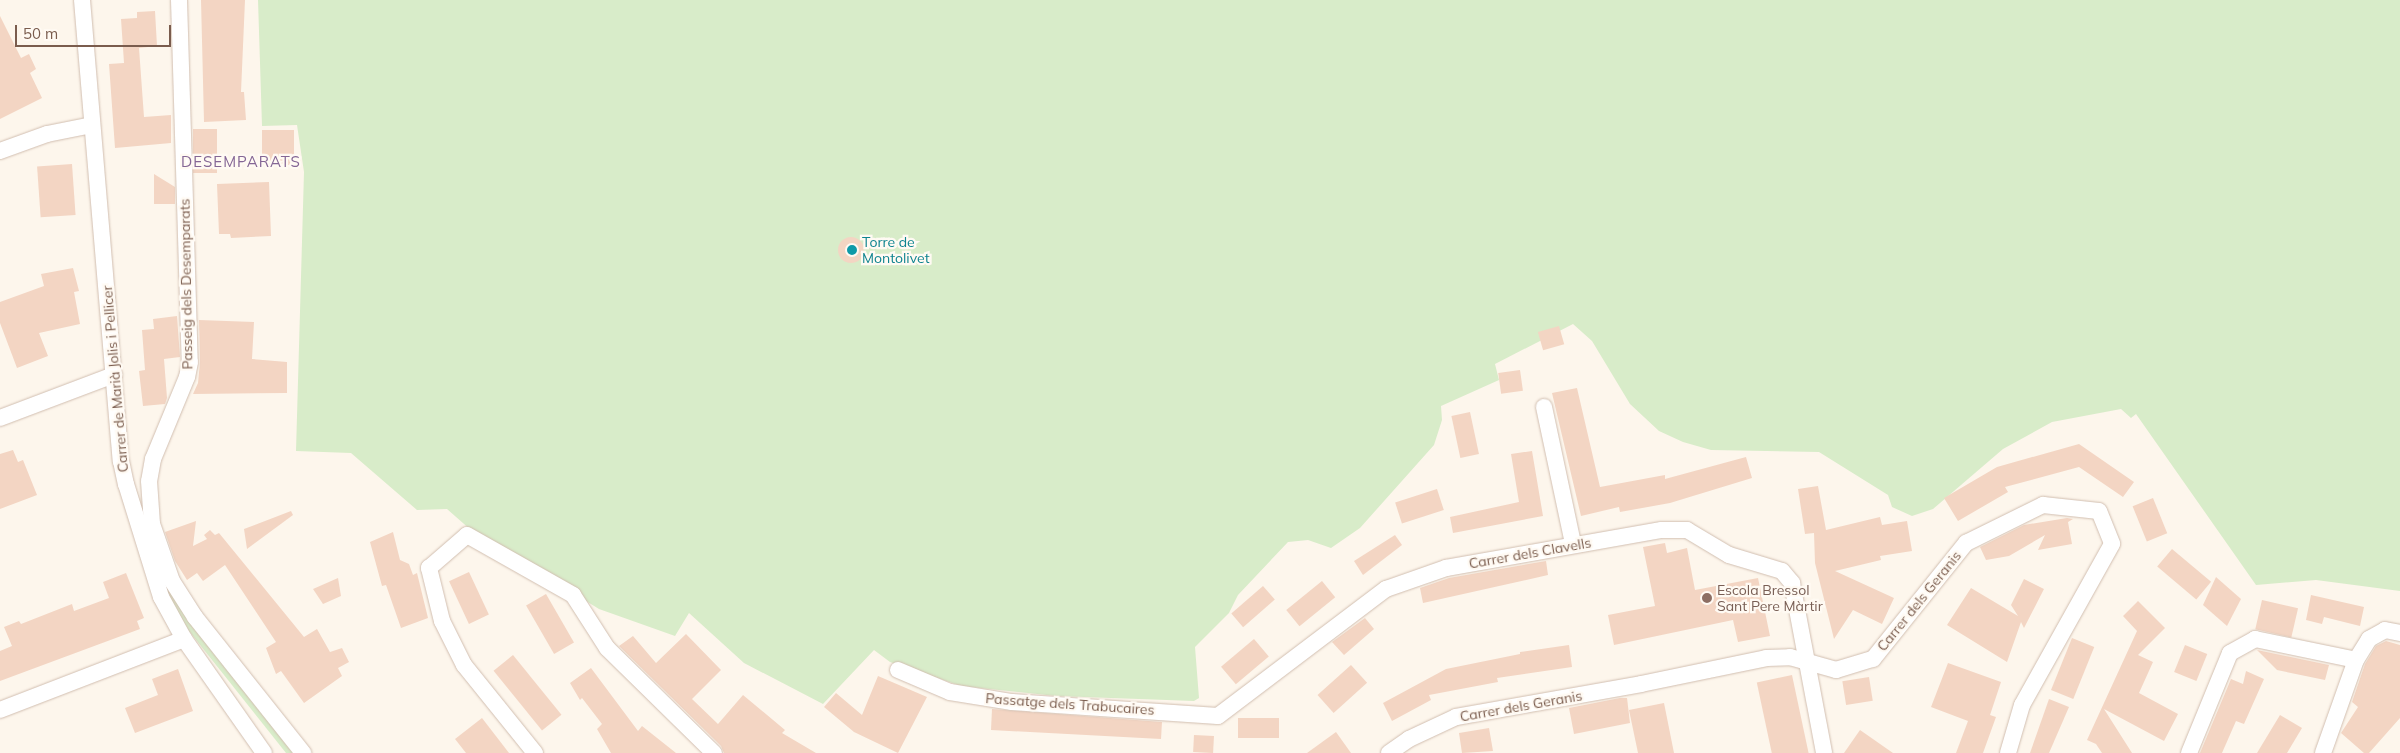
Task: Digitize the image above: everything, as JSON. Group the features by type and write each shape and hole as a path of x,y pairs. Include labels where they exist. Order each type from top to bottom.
{"street":[{"name":"Carrer de Marià Jolis i Pellicer","path":"82,0 121,461 136,524 161,597 184,639 264,753"},
{"name":"Passeig dels Desemparats","path":"179,0 190,362 187,377 153,459 149,481 152,524 172,581 195,617 303,753"},
{"path":"0,151 47,134 92,125"},
{"path":"0,418 114,375"},
{"path":"1544,408 1573,544"},
{"name":"Carrer dels Geranis","path":"1389,753 1409,739 1456,717 1633,686 1766,658 1790,657 1836,670 1873,659 1966,543 2043,505 2099,511 2112,544 2022,705 2008,753"},
{"name":"Carrer dels Clavells","path":"1218,716 1386,589 1446,568 1573,544 1662,530 1687,530 1729,554 1782,571 1792,583 1824,753"},
{"path":"535,753 464,666 442,621 429,568 466,535 573,595 607,648 714,753"},
{"path":"2323,753 2356,660 2369,639 2385,630 2400,633"},
{"path":"0,710 184,639"},
{"path":"2189,753 2230,653 2255,639 2356,660"},
{"name":"Passatge dels Trabucaires","path":"898,670 950,692 1012,702 1218,716"}],"green space":[{"path":"258,0 2400,0 2400,591 2316,580 2256,585 2136,414 2131,418 2121,409 2052,422 2003,449 1933,509 1912,516 1892,507 1888,495 1819,452 1711,450 1683,442 1659,431 1630,404 1592,341 1573,324 1495,364 1499,380 1441,406 1442,420 1434,445 1360,528 1331,548 1308,540 1288,542 1238,595 1229,613 1195,647 1199,698 1194,701 1056,696 961,686 890,662 874,650 823,704 744,663 689,613 675,636 599,609 472,531 447,509 417,510 351,453 296,451 304,172 297,125 262,126"},
{"path":"154,557 295,753 286,753 185,626 164,592"}],"building":[{"path":"201,0 245,0 241,92 244,92 246,120 204,122"},
{"path":"155,11 157,46 139,48 144,117 171,115 171,143 115,148 109,64 124,63 121,19 137,18 137,12"},
{"path":"0,16 21,58 29,54 36,69 30,73 42,98 0,119"},
{"path":"193,129 217,129 217,173 193,173"},
{"path":"262,130 294,130 294,165 262,165"},
{"path":"72,164 76,215 41,217 37,166"},
{"path":"154,174 175,187 175,204 154,204"},
{"path":"269,182 271,236 231,238 230,234 219,234 217,184"},
{"path":"851,237 860,241 864,250 860,259 851,263 842,259 838,250 842,241"},
{"path":"73,268 79,291 74,292 80,324 39,333 48,356 17,368 0,323 0,302 44,286 41,274"},
{"path":"177,316 180,357 164,359 167,398 165,404 143,406 139,371 145,370 142,330 154,329 153,319"},
{"path":"199,320 254,322 252,359 287,362 287,393 193,394 198,383 200,362"},
{"path":"1559,326 1564,344 1543,350 1538,332"},
{"path":"1520,370 1523,391 1501,394 1498,373"},
{"path":"1577,388 1600,487 1665,475 1665,479 1746,457 1752,478 1670,503 1620,512 1619,507 1581,516 1552,393"},
{"path":"1470,412 1479,454 1460,458 1451,416"},
{"path":"2079,444 2134,482 2123,497 2079,467 2005,487 2008,492 1958,521 1944,498 1997,467"},
{"path":"13,450 18,462 23,460 37,495 0,509 0,454"},
{"path":"1532,451 1543,516 1453,533 1450,517 1519,502 1511,454"},
{"path":"1818,486 1826,530 1880,517 1882,525 1907,521 1912,551 1880,556 1881,560 1835,571 1894,598 1882,624 1853,610 1834,639 1815,563 1814,533 1805,534 1798,489"},
{"path":"1437,489 1444,510 1402,524 1395,503"},
{"path":"2153,498 2167,533 2147,541 2133,506"},
{"path":"291,511 293,515 247,549 244,529"},
{"path":"2067,518 2073,519 2068,522 2072,544 2038,550 2045,535 2009,556 1986,560 1980,547 2024,525"},
{"path":"196,521 193,546 207,539 204,535 210,530 215,535 219,533 304,637 317,629 330,652 342,648 349,662 338,668 342,676 304,703 281,671 276,674 266,648 276,642 225,565 203,581 197,573 187,580 175,561 165,532"},
{"path":"393,532 400,560 409,564 413,575 417,573 428,618 401,628 386,585 382,586 370,542"},
{"path":"1395,535 1402,545 1363,575 1354,561"},
{"name":"Escola Bressol Sant Pere Màrtir","path":"1665,543 1667,553 1687,548 1695,590 1758,578 1770,636 1738,642 1733,620 1614,645 1608,615 1655,606 1643,547"},
{"path":"2172,549 2211,582 2196,599 2157,567"},
{"path":"1546,561 1548,575 1423,603 1420,588 1449,578"},
{"path":"469,572 489,615 469,624 449,581"},
{"path":"126,573 144,618 137,621 140,629 0,681 0,651 12,646 4,627 19,621 21,624 72,604 74,611 109,598 103,582"},
{"path":"2216,577 2241,599 2227,626 2203,605"},
{"path":"338,578 341,596 323,604 313,589"},
{"path":"2024,579 2044,589 2024,628 2021,622 2007,662 1947,625 1971,588 2018,616 2011,605"},
{"path":"1322,581 1335,597 1299,626 1286,610"},
{"path":"1263,586 1275,600 1243,627 1231,614"},
{"path":"546,594 574,642 554,654 526,606"},
{"path":"2311,595 2364,607 2360,626 2324,617 2322,624 2306,620"},
{"path":"2262,600 2298,608 2291,638 2255,629"},
{"path":"2138,601 2165,628 2138,655 2153,662 2139,693 2178,714 2164,741 2104,709 2132,753 2102,753 2096,744 2087,740 2137,631 2123,616"},
{"path":"1365,618 1374,629 1344,655 1332,642"},
{"path":"686,634 721,670 692,699 718,724 743,695 785,730 782,733 816,753 724,753 721,746 619,646 633,636 656,663"},
{"path":"2072,638 2094,647 2073,699 2051,690"},
{"path":"1254,639 1269,657 1236,684 1221,667"},
{"path":"2386,641 2400,645 2400,718 2369,753 2364,753 2341,733 2358,707 2352,702 2365,664 2376,646"},
{"path":"1569,645 1572,667 1497,678 1498,682 1429,695 1431,700 1392,721 1383,703 1446,669 1520,654 1520,652"},
{"path":"2185,645 2207,654 2196,681 2174,672"},
{"path":"2257,650 2329,665 2325,680 2277,670"},
{"path":"513,655 561,715 542,731 494,671"},
{"path":"1948,663 2001,682 1990,715 1996,717 1983,753 1956,753 1968,721 1931,707"},
{"path":"1351,665 1367,683 1334,713 1318,695"},
{"path":"591,668 638,731 642,726 676,753 611,753 597,729 602,724 582,698 580,700 570,683"},
{"path":"178,669 193,711 135,733 125,708 158,695 152,679"},
{"path":"2246,671 2264,679 2244,724 2236,721 2222,753 2200,753 2231,679 2243,684"},
{"path":"1792,675 1809,753 1772,753 1757,682"},
{"path":"878,676 927,697 898,753 854,732 824,707 836,693 862,715"},
{"path":"1869,677 1873,701 1846,705 1842,681"},
{"path":"1627,698 1630,723 1574,734 1569,708"},
{"path":"2049,699 2069,707 2049,753 2030,753"},
{"path":"1664,703 1674,753 1638,753 1629,710"},
{"path":"992,709 1162,722 1161,739 991,730"},
{"path":"2280,715 2302,728 2287,753 2257,753"},
{"path":"482,718 509,753 466,753 455,739"},
{"path":"1238,718 1279,718 1279,738 1238,738"},
{"path":"1489,728 1493,751 1462,753 1459,733"},
{"path":"1860,730 1893,753 1844,753"},
{"path":"1336,732 1351,753 1307,753"},
{"path":"1194,735 1214,736 1213,753 1193,752"}],"place":[{"name":"Torre de Montolivet","path":"852,250"},
{"name":"Escola Bressol Sant Pere Màrtir","path":"1707,598"}],"district":[{"name":"DESEMPARATS","path":"241,162"}]}
